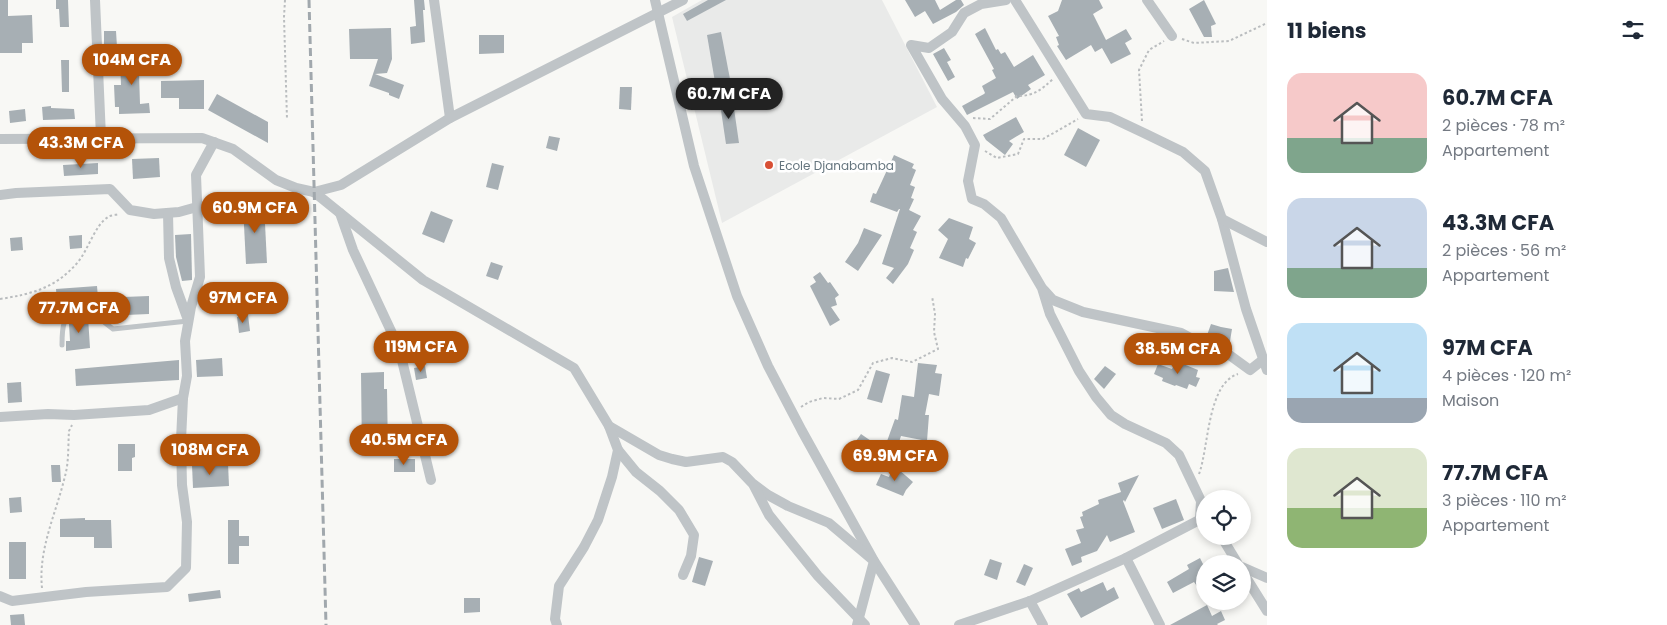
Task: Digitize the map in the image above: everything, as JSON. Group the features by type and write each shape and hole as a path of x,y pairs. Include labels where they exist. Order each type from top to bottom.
{"street":[{"path":"94,0 101,137"},
{"path":"434,0 450,118"},
{"path":"655,0 694,166 734,286 768,366 874,561 915,625"},
{"path":"314,192 341,185 450,118 683,0"},
{"path":"1006,0 981,4 964,13 952,32 929,48 911,46 942,99 965,126 975,145 968,181 972,199 984,204 1001,218 1042,288 1053,300 1083,312 1181,333 1206,347 1228,354 1250,370 1264,359"},
{"path":"1015,0 1086,114 1110,117 1143,132 1183,152 1205,171 1222,219 1246,309 1267,370"},
{"path":"1147,0 1172,36"},
{"path":"0,139 202,138 233,149 276,180 296,188 314,192 423,280 574,368 609,426 618,450 636,472 660,491 679,510 694,535 691,556 683,575"},
{"path":"0,596 12,601 86,592 167,587 186,568 187,522 182,485 181,440 183,398 187,376 185,341 200,277 196,175 214,142"},
{"path":"0,195 110,189 130,210 154,214 197,207"},
{"path":"340,212 353,250 399,348 431,480"},
{"path":"168,213 169,258 176,287 189,321"},
{"path":"1222,219 1267,242"},
{"path":"1042,288 1050,314 1079,371 1096,397 1111,415 1118,420 1166,443 1179,455 1196,490"},
{"path":"0,417 48,414 79,415 149,410 183,398"},
{"path":"609,426 660,455 672,459 686,462 723,457 732,462 752,483 788,506 829,523 874,561"},
{"path":"558,625 555,619 559,586 584,547 598,520 612,477 618,450"},
{"path":"752,483 769,515 818,576 860,623"},
{"path":"959,625 1030,601 1126,558 1196,521"},
{"path":"1126,558 1160,625"},
{"path":"860,623 874,561"},
{"path":"1251,571 1267,578"},
{"path":"1251,586 1267,611"},
{"path":"1030,601 1043,625"}],"lane":[{"path":"62,345 63,326 67,316 70,312 80,309 95,315 113,329 189,321"}],"path":[{"path":"285,0 287,119"},
{"path":"1143,132 1139,70 1149,50 1172,36 1194,43 1228,41 1267,23"},
{"path":"958,117 990,119 1017,96 1028,96 1044,88 1061,73"},
{"path":"975,145 997,158 1018,154 1024,139 1043,139 1086,114"},
{"path":"0,299 23,296 45,289 78,262 93,234 107,217 122,213"},
{"path":"793,412 809,402 823,398 839,399 858,390 872,363 892,358 912,362 938,349 934,332 935,314 932,296"},
{"path":"1194,486 1203,464 1216,399 1224,383 1231,376 1250,370"},
{"path":"42,598 40,572 47,535 66,474 69,430 79,415"}],"shaded area":[{"name":"Ecole Djanabamba","path":"702,0 882,0 937,107 722,223 672,17"}],"building":[{"path":"0,0 8,0 8,16 32,15 33,43 22,43 22,53 0,53"},
{"path":"56,0 68,0 69,27 60,27 59,9 56,9"},
{"path":"414,0 424,0 425,42 411,44 410,27 416,26"},
{"path":"708,0 726,0 687,21 683,14"},
{"path":"905,0 935,0 940,10 956,0 961,0 964,5 956,12 933,24 925,11 915,17"},
{"path":"1062,0 1099,0 1103,8 1093,14 1106,40 1126,29 1132,39 1125,43 1131,54 1111,64 1102,48 1095,52 1091,45 1066,60 1057,46 1059,45 1056,37 1059,36 1048,16 1058,11"},
{"path":"1204,0 1216,24 1211,26 1212,37 1204,37 1189,9"},
{"path":"391,28 392,59 387,73 375,74 404,85 399,99 389,95 389,93 369,86 378,59 350,59 349,29"},
{"path":"985,28 996,50 998,49 1001,54 1005,52 1014,67 1033,55 1045,75 1028,85 1031,89 1017,99 1013,92 967,115 962,106 984,94 982,86 996,78 992,70 994,69 975,34"},
{"path":"104,31 116,31 117,47 104,48"},
{"path":"721,32 730,79 715,82 707,35"},
{"path":"479,35 504,35 504,53 479,54"},
{"path":"944,48 951,60 947,62 955,77 948,81 933,54"},
{"path":"150,56 150,73 139,73 140,104 149,103 150,113 119,114 119,107 115,107 114,85 121,85 120,58"},
{"path":"61,60 69,60 69,92 62,92"},
{"path":"204,80 204,109 179,109 179,98 161,98 161,81"},
{"path":"620,87 632,87 631,110 619,109"},
{"path":"217,94 268,122 268,143 208,110"},
{"path":"732,95 739,143 726,144 719,97"},
{"path":"51,106 51,108 74,109 75,119 43,120 42,107"},
{"path":"25,109 26,121 10,123 9,111"},
{"path":"1016,117 1024,132 1009,141 1013,144 1005,155 986,140 983,135"},
{"path":"1078,128 1100,140 1086,167 1064,155"},
{"path":"549,136 560,138 557,151 546,148"},
{"path":"894,155 914,164 912,168 916,170 910,185 915,187 911,198 914,199 909,210 921,216 913,230 917,232 910,248 914,250 908,264 893,284 886,278 894,268 882,264 900,209 897,212 870,202 873,193 876,194"},
{"path":"159,158 160,177 133,179 132,159"},
{"path":"98,163 98,174 64,176 63,165"},
{"path":"492,163 504,166 498,190 486,187"},
{"path":"264,204 267,263 246,264 243,206"},
{"path":"431,211 453,220 444,243 422,234"},
{"path":"949,218 973,227 969,239 976,243 968,259 966,258 963,267 939,258 948,239 938,230"},
{"path":"864,228 882,235 858,271 845,262 858,243"},
{"path":"191,234 192,280 182,281 176,257 175,235"},
{"path":"82,235 82,248 70,249 69,236"},
{"path":"22,237 23,250 11,251 10,238"},
{"path":"491,262 503,266 498,280 486,276"},
{"path":"1228,268 1234,292 1214,291 1214,271"},
{"path":"820,272 839,295 835,298 837,305 831,307 840,320 830,326 810,286 816,282 813,277"},
{"path":"97,286 98,298 149,296 149,314 103,316 97,311 80,305 68,311 67,302 57,303 56,289"},
{"path":"80,314 88,317 90,348 66,351 66,341 70,341 69,324 73,318"},
{"path":"248,315 250,331 239,333 237,317"},
{"path":"1211,324 1232,329 1229,347 1206,338"},
{"path":"222,358 223,376 197,377 196,360"},
{"path":"179,360 179,380 76,386 75,369"},
{"path":"1176,361 1198,370 1196,377 1200,378 1196,387 1189,384 1187,389 1175,386 1162,381 1163,378 1154,374 1158,364 1172,369"},
{"path":"918,363 937,365 935,373 942,374 939,396 929,394 925,415 929,415 927,441 901,436 897,448 886,444 895,419 898,420 902,395 914,397"},
{"path":"425,366 427,378 416,380 414,368"},
{"path":"1105,366 1116,374 1104,389 1094,379"},
{"path":"876,370 890,374 882,403 867,399"},
{"path":"384,372 384,389 387,389 388,454 362,455 361,373"},
{"path":"21,382 22,402 8,403 7,383"},
{"path":"861,434 874,443 869,450 856,441"},
{"path":"118,444 135,444 132,471 118,471"},
{"path":"394,459 415,459 415,472 394,472"},
{"path":"228,463 229,486 193,488 192,465"},
{"path":"51,465 60,465 61,482 52,482"},
{"path":"898,469 913,482 903,496 876,485 881,474 889,477 892,470 897,472"},
{"path":"1139,475 1125,502 1123,501 1135,532 1110,542 1107,535 1097,551 1081,557 1082,562 1072,566 1065,549 1081,543 1076,530 1084,528 1080,517 1083,516 1082,512 1099,504 1098,500 1121,492 1118,483"},
{"path":"21,497 22,512 10,513 9,498"},
{"path":"1176,499 1184,520 1162,529 1153,508"},
{"path":"85,518 85,520 111,520 112,548 94,548 94,537 60,537 60,519"},
{"path":"228,520 239,520 239,536 249,536 249,546 239,546 239,564 228,564"},
{"path":"9,542 26,542 26,579 9,579"},
{"path":"699,557 713,561 705,586 692,582"},
{"path":"990,559 1002,563 997,580 984,575"},
{"path":"1196,560 1196,585 1194,582 1173,593 1167,582 1189,569 1187,565"},
{"path":"1024,564 1033,568 1025,586 1016,582"},
{"path":"1103,582 1107,591 1114,587 1119,598 1081,618 1067,594 1079,588 1081,592"},
{"path":"220,590 221,598 189,602 188,594"},
{"path":"464,598 480,598 480,612 464,613"},
{"path":"1198,610 1209,610 1212,616 1221,611 1225,620 1218,625 1170,625"},
{"path":"24,614 25,625 11,625 10,615"}],"railway":[{"path":"309,0 326,625"}],"place":[{"name":"Ecole Djanabamba","path":"769,165"}]}
